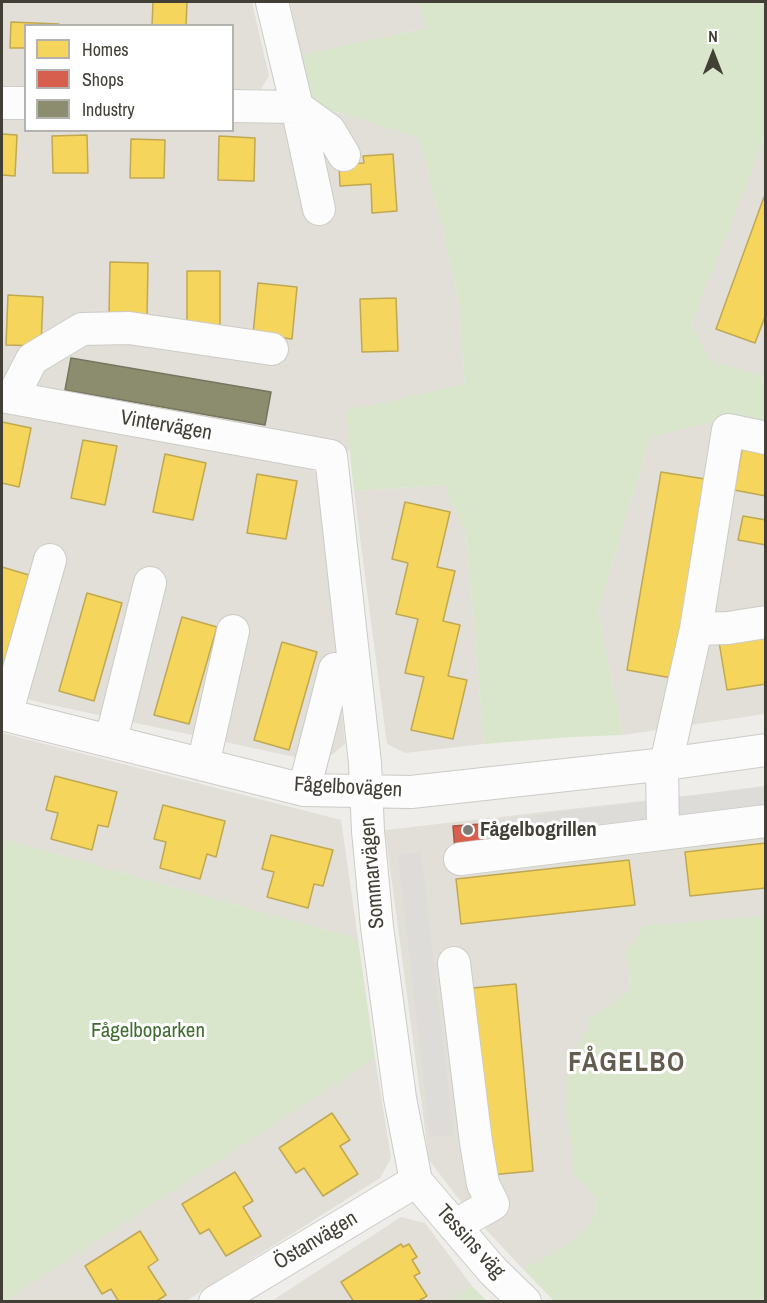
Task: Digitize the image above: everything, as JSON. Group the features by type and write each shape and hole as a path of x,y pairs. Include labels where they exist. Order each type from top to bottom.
{"street":[{"path":"272,2 319,209"},
{"path":"2,103 24,103"},
{"path":"234,106 297,108 329,130 344,154"},
{"path":"7,397 32,359 82,329 129,328 272,349"},
{"name":"Vintervägen","path":"7,397 331,456"},
{"path":"663,832 664,764 696,629 728,430 765,438"},
{"name":"Sommarvägen","path":"331,456 368,792 368,831 378,927 400,1098 416,1181"},
{"path":"4,715 50,560"},
{"path":"109,741 150,583"},
{"path":"696,629 728,628 765,622"},
{"path":"203,765 233,631"},
{"path":"304,790 335,669"},
{"name":"Fågelbovägen","path":"4,715 304,790 411,792 664,764 765,750"},
{"path":"460,859 765,820"},
{"path":"454,963 483,1184 493,1204 454,1226"},
{"name":"Tessins väg","path":"416,1181 493,1270 525,1302"},
{"name":"Östanvägen","path":"215,1302 416,1181"}],"shaded area":[{"path":"2,2 252,2 269,76 261,89 234,89 234,24 24,24 24,87 2,87"},
{"path":"290,2 418,2 427,28 301,55"},
{"path":"311,104 419,138 457,293 465,385 346,411 350,451 2,385 2,116 24,116 24,132 234,132 234,119"},
{"path":"765,138 765,377 711,362 691,324"},
{"path":"2,411 305,464 319,475 345,744 327,759 309,760 38,702 2,691"},
{"path":"735,416 765,423 765,714 623,735 598,612 650,437"},
{"path":"444,485 466,534 484,744 405,753 387,744 354,491"},
{"path":"2,733 341,820 358,939 2,839"},
{"path":"765,786 765,815 488,850 485,822"},
{"path":"765,787 765,916 643,927 626,952 630,970 629,991 591,1018 573,1172 595,1196 596,1214 584,1231 554,1253 523,1269 465,1207 429,1160 385,830"},
{"path":"421,852 454,1135 430,1137 398,855"},
{"path":"375,1058 391,1158 380,1178 186,1301 3,1302"},
{"path":"401,1217 425,1223 472,1286 449,1301 270,1302"}],"green space":[{"path":"418,2 765,2 765,138 691,324 711,361 765,377 765,423 735,416 650,437 598,612 623,735 484,744 466,534 444,485 354,491 345,411 465,384 457,293 419,138 311,104 301,55 427,28"},
{"name":"Fågelboparken","path":"2,839 358,939 375,1058 3,1302 2,1301"},
{"path":"765,916 765,1301 554,1301 523,1269 554,1253 584,1231 596,1214 595,1196 573,1173 566,1106 569,1066 591,1018 629,991 630,970 626,952 643,926"},
{"path":"472,1286 487,1301 449,1301"}],"building: Homes":[{"path":"153,2 187,2 186,24 152,24"},
{"path":"11,22 59,24 24,24 24,48 10,48"},
{"path":"2,134 17,135 15,176 2,175"},
{"path":"87,135 88,173 53,173 52,136"},
{"path":"219,136 255,138 254,181 218,180"},
{"path":"131,139 165,140 164,178 130,178"},
{"path":"393,154 397,211 372,213 371,184 340,186 339,165 364,163 363,156"},
{"path":"764,197 766,198 766,314 755,343 716,329"},
{"path":"110,262 148,263 147,318 109,317"},
{"path":"187,271 220,271 220,325 187,325"},
{"path":"258,283 297,287 292,339 253,334"},
{"path":"8,295 43,297 41,346 6,345"},
{"path":"396,298 398,351 362,352 360,299"},
{"path":"2,422 31,428 19,487 2,483"},
{"path":"83,440 117,446 105,505 71,498"},
{"path":"744,440 766,444 766,496 734,490"},
{"path":"165,454 206,463 193,520 153,512"},
{"path":"661,472 705,479 672,678 627,670"},
{"path":"257,474 297,481 286,539 247,533"},
{"path":"405,502 450,512 437,567 455,571 443,621 460,625 448,676 467,680 453,739 411,730 424,677 405,673 418,619 396,614 408,563 392,559"},
{"path":"743,516 766,520 766,545 738,540"},
{"path":"2,567 29,575 2,670"},
{"path":"87,593 122,603 94,701 59,691"},
{"path":"182,617 217,627 189,724 154,715"},
{"path":"766,635 766,684 727,690 719,642"},
{"path":"282,642 317,652 289,750 254,740"},
{"path":"55,776 117,792 108,827 98,825 92,850 51,839 58,813 46,810"},
{"path":"163,805 225,821 216,857 207,854 200,879 160,868 166,842 154,839"},
{"path":"271,835 333,850 323,886 314,884 308,908 267,897 274,872 262,869"},
{"path":"766,843 766,888 690,896 685,852"},
{"path":"629,860 635,905 461,924 456,879"},
{"path":"516,984 533,1171 490,1175 473,988"},
{"path":"332,1113 350,1140 340,1146 358,1174 323,1196 304,1168 296,1173 279,1148"},
{"path":"235,1172 253,1201 243,1207 261,1236 226,1256 209,1229 200,1234 182,1204"},
{"path":"140,1231 158,1260 148,1267 166,1295 155,1302 119,1302 111,1289 102,1294 85,1266"},
{"path":"401,1244 403,1247 409,1244 417,1257 412,1260 420,1273 414,1276 427,1296 417,1302 354,1302 341,1282"}],"building: Shops":[{"path":"481,824 483,849 455,851 453,826"}],"building: Industry":[{"path":"71,358 271,392 265,425 65,390"}],"place":[{"name":"Fågelbogrillen","path":"468,830"}],"district":[{"name":"FÅGELBO","path":"627,1064"}]}
